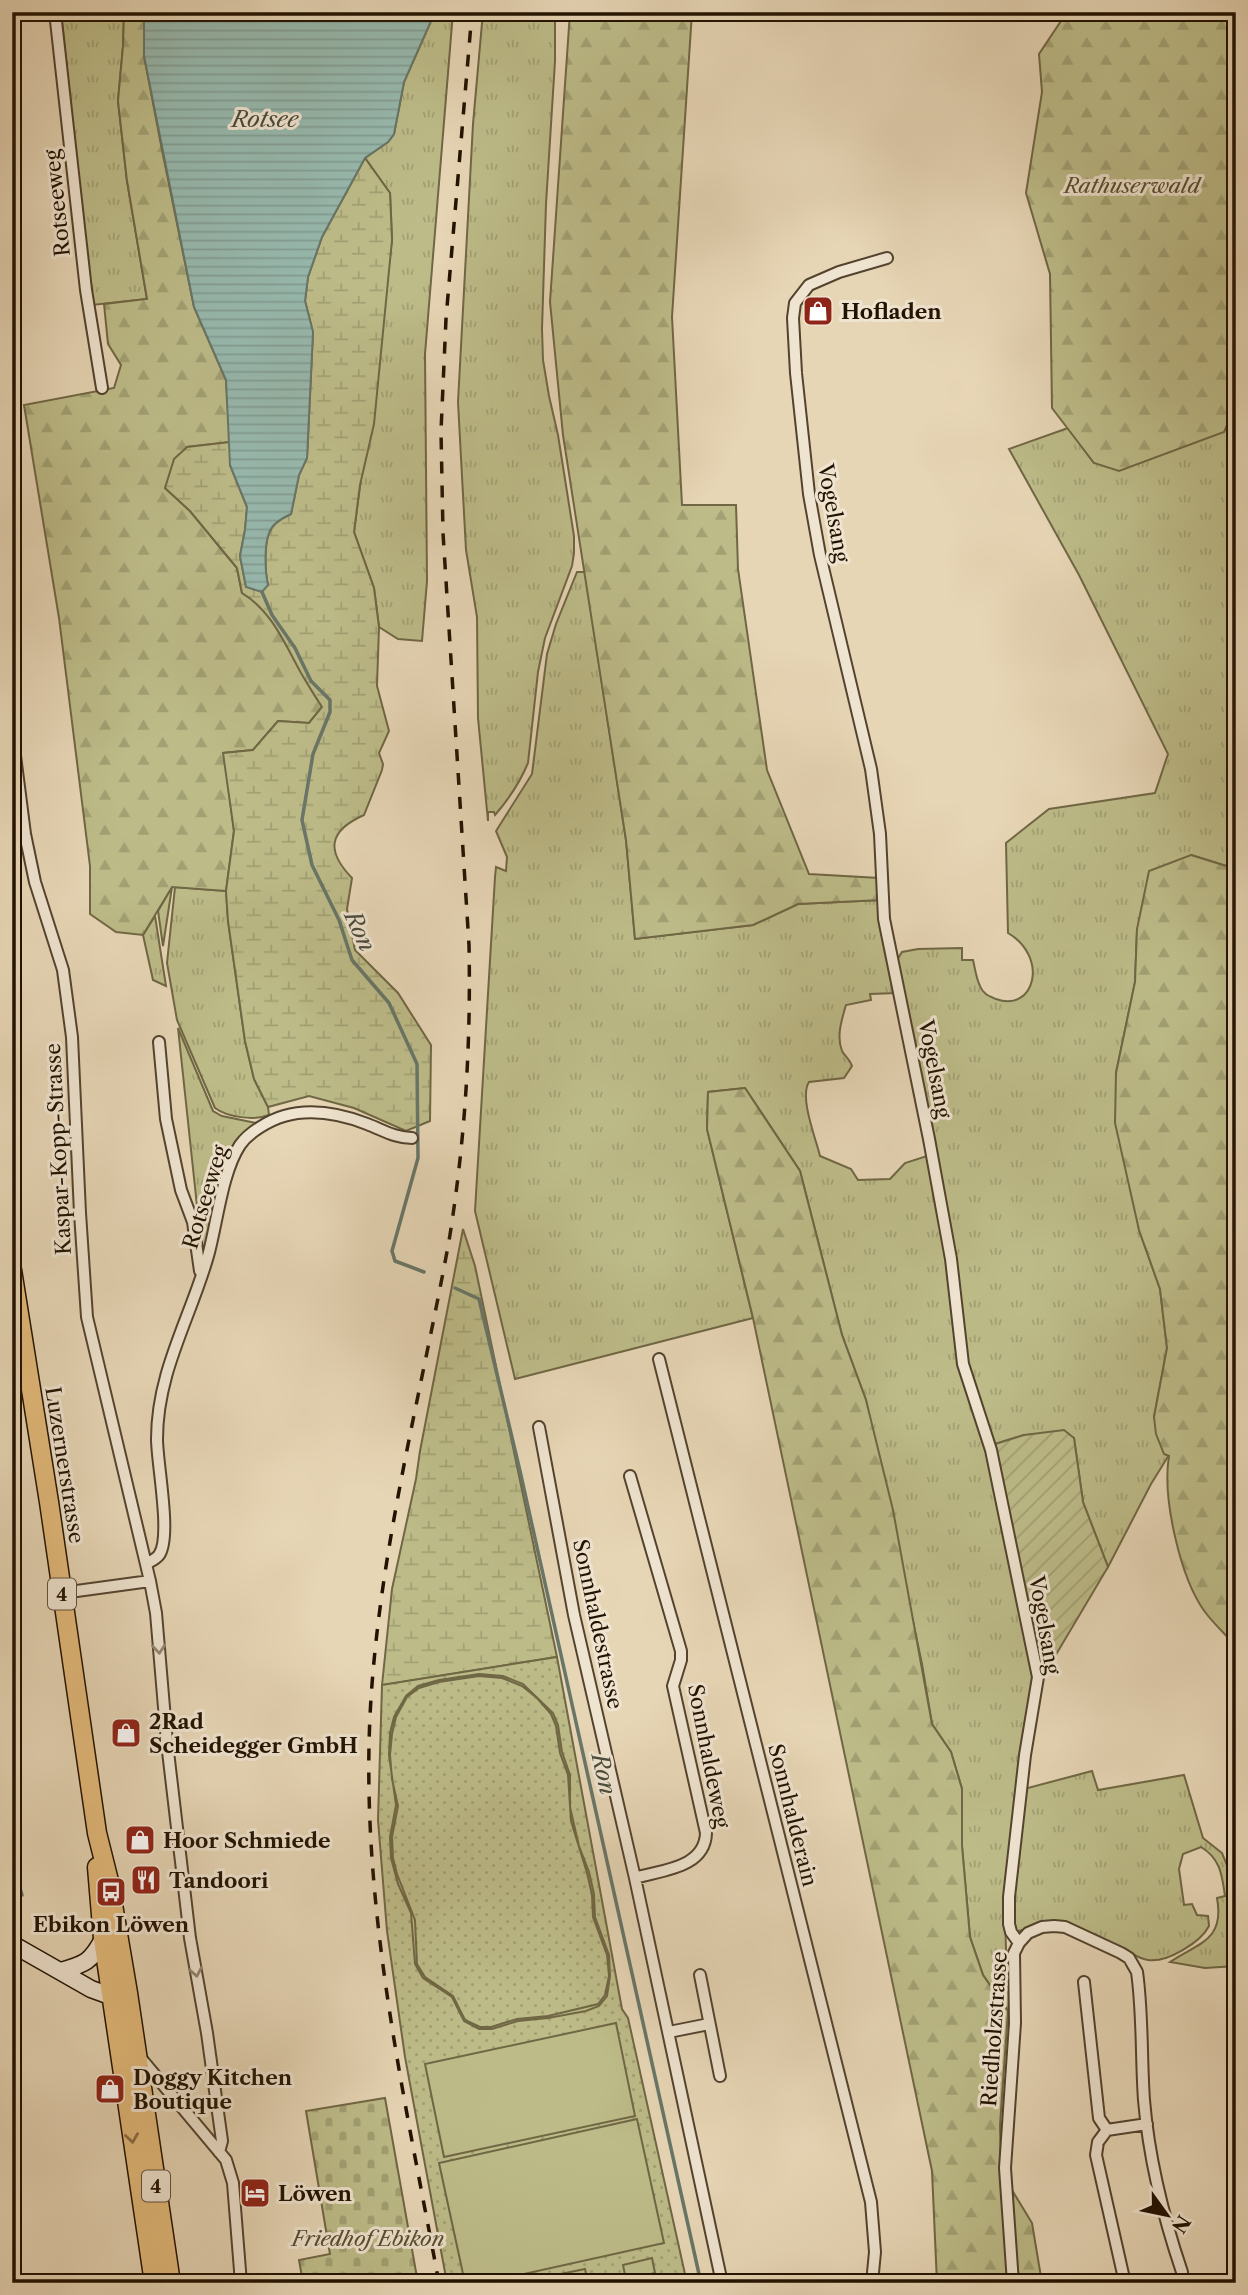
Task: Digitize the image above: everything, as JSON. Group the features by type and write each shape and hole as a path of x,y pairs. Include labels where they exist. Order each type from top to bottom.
{"main road":[{"name":"Luzernerstrasse","path":"12,1270 16,1331 49,1502 97,1833"},
{"name":"4","path":"97,1833 103,1939 137,2054 171,2283"},
{"name":"4","path":"97,1833 109,1881 154,2283"},
{"path":"61,1971 88,1962 103,1939"},
{"path":"12,1944 91,1989 121,1995"}],"street":[{"name":"Rotseeweg","path":"55,12 86,290 102,388"},
{"name":"Vogelsang","path":"887,258 839,272 809,285 795,303 793,334 809,494 820,555 871,769 880,834 884,919 948,1246 963,1364 991,1450 1038,1677 1025,1755 1009,1897 1009,1924 1019,1943"},
{"name":"Kaspar-Kopp-Strasse","path":"12,732 25,834 36,882 63,970 72,1037 87,1317 156,1613 167,1743 190,1938 222,2141 219,2151"},
{"name":"Rotseeweg","path":"159,1042 166,1119 181,1190 193,1222 200,1278"},
{"name":"Rotseeweg","path":"146,1563 158,1558 164,1536 157,1439 162,1387 207,1259 230,1168 242,1142 282,1116 299,1112 351,1118 395,1136 412,1138"},
{"name":"Sonnhalderain","path":"659,1359 871,2202 875,2252 872,2283"},
{"name":"Sonnhaldestrasse","path":"539,1427 574,1615 635,1878 722,2283"},
{"name":"Sonnhaldeweg","path":"630,1476 681,1651 673,1686 706,1833 702,1851 691,1862 635,1878"},
{"path":"62,1593 150,1581"},
{"name":"Riedholzstrasse","path":"1013,2283 1005,2168 1015,2023 1014,1953 1028,1933 1042,1927 1065,1927 1121,1953 1134,1964 1140,1990 1147,2124"},
{"path":"700,1975 720,2076"},
{"path":"1084,1982 1099,2118 1107,2130"},
{"path":"669,2032 709,2024"},
{"path":"137,2054 226,2160 231,2172 241,2283"},
{"path":"1125,2283 1096,2155 1098,2142 1107,2130 1147,2124 1165,2222 1182,2272"}],"green space":[{"path":"61,12 124,12 118,101 127,181 147,299 92,305"},
{"path":"124,12 144,12 144,56 194,307 226,380 230,442 187,447 165,488 190,511 237,568 242,593 270,619 322,707 309,723 278,721 253,750 224,753 234,831 226,891 172,887 143,935 116,932 90,914 90,866 59,618 24,405 114,388 121,365 108,344 104,304 147,299 127,181 118,101"},
{"path":"435,12 453,12 425,354 427,581 422,641 398,639 379,627 374,588 354,532 392,240 390,193 365,158 388,142 394,134 404,82"},
{"path":"483,12 555,12 555,61 546,204 543,360 574,536 572,566 545,638 538,672 528,763 518,784 500,809 495,815 494,812 488,812 488,821 478,718 477,617 466,550 458,402 473,124"},
{"path":"570,12 692,12 672,317 682,505 736,505 738,569 767,770 809,874 879,878 881,900 798,904 753,925 635,939 626,840 563,435 550,302"},
{"name":"Rathuserwald","path":"1067,12 1236,12 1236,405 1224,432 1119,471 1094,463 1052,408 1050,274 1026,193 1042,92 1039,54"},
{"path":"365,158 390,193 392,240 374,424 360,485 354,532 374,588 379,627 377,686 389,731 379,753 382,770 364,815 343,828 335,842 335,850 338,859 352,878 347,909 355,950 398,993 431,1045 430,1121 406,1131 354,1108 309,1096 268,1107 254,1079 245,1041 228,921 226,891 234,831 223,753 253,750 278,721 309,723 322,707 270,619 242,593 237,568 190,511 165,488 174,459 187,447 230,442 230,465 247,507 240,556 246,587 268,585 266,545 269,533 272,527 291,514 299,475 307,458 313,332 305,301 308,277 322,237"},
{"path":"1236,405 1236,869 1191,855 1137,929 1135,982 1116,1073 1139,1230 1160,1289 1167,1348 1154,1417 1169,1455 1108,1567 1083,1502 1074,1438 1024,1435 992,1445 967,1372 897,960 902,952 918,949 962,948 962,960 973,960 981,989 985,993 996,999 1009,1001 1020,998 1028,991 1033,968 1021,943 1008,933 1006,843 1049,809 1155,793 1168,754 1079,575 1009,449 1068,428 1094,463 1224,432"},
{"path":"577,572 585,572 626,840 635,939 753,925 798,904 881,900 897,993 870,994 871,1000 846,1005 840,1039 842,1051 852,1066 844,1078 809,1082 806,1089 807,1108 820,1156 851,1169 858,1180 890,1179 905,1163 930,1155 943,1225 963,1380 986,1447 1035,1676 1005,1911 1006,1950 1011,1985 1008,2011 983,1975 970,1937 962,1846 962,1789 951,1752 932,1724 922,1664 866,1400 842,1335 800,1171 745,1088 708,1092 707,1129 753,1318 515,1379 475,1211 495,877 496,867 506,871 507,857 496,831 532,774 547,654"},
{"path":"1191,855 1236,869 1236,1649 1196,1597 1175,1537 1168,1493 1169,1456 1164,1454 1156,1434 1154,1417 1167,1348 1160,1289 1139,1230 1115,1123 1116,1073 1135,982 1137,929 1149,871"},
{"path":"172,887 163,946 158,911"},
{"path":"175,887 226,891 245,1041 254,1079 268,1107 269,1115 241,1117 215,1108 177,1020 167,963"},
{"path":"155,916 166,986 153,980 143,935"},
{"path":"178,1028 213,1111 222,1116 256,1123 235,1144 203,1262"},
{"path":"745,1088 800,1171 842,1335 866,1400 893,1510 932,1724 951,1752 962,1789 962,1846 970,1937 983,1975 1008,2011 1000,2125 1001,2172 1032,2223 1042,2283 937,2283 932,2171 753,1318 707,1129 708,1092"},
{"path":"463,1229 475,1266 557,1657 382,1685 392,1589 416,1479"},
{"path":"1064,1430 1074,1438 1083,1502 1108,1567 1043,1672 992,1445 1024,1435"},
{"path":"557,1657 622,2009 628,2018 687,2283 447,2283 405,2057 387,1931 378,1820 382,1685"},
{"path":"479,1674 503,1676 523,1684 553,1713 558,1725 562,1752 570,1775 570,1806 568,1775 551,1714 522,1686 502,1678 479,1676 439,1682 419,1688 407,1697 396,1717 392,1734 391,1773 389,1755 390,1733 394,1717 406,1696 418,1686"},
{"path":"1092,1771 1098,1790 1184,1775 1203,1838 1222,1853 1236,1887 1236,1966 1205,1968 1170,1962 1199,1945 1213,1932 1217,1923 1217,1898 1225,1896 1217,1863 1201,1847 1183,1854 1179,1869 1184,1905 1192,1904 1197,1915 1208,1916 1209,1926 1199,1938 1174,1955 1156,1960 1145,1959 1056,1921 1016,1931 1011,1921 1024,1789"},
{"path":"393,1783 398,1806 392,1837 393,1858 415,1920 417,1964 425,1977 453,1996 465,2020 480,2027 548,2016 598,2004 605,1995 609,1976 607,1955 593,1917 592,1895 571,1821 570,1808 579,1846 589,1872 595,1917 609,1955 610,1976 607,1996 599,2006 586,2011 518,2021 492,2029 479,2029 464,2021 452,1997 423,1978 415,1964 411,1913 398,1884 391,1858 390,1837 396,1805"},
{"path":"616,2023 635,2116 444,2157 425,2064"},
{"name":"Friedhof Ebikon","path":"385,2098 418,2283 303,2283 299,2260 330,2254 306,2111"},
{"path":"637,2119 664,2243 483,2283 465,2283 439,2163"},
{"path":"652,2258 655,2273 626,2280 623,2265"},
{"path":"585,2269 588,2283 517,2283"}],"water":[{"name":"Rotsee","path":"144,12 435,12 404,82 394,134 388,142 365,158 322,237 308,277 305,301 313,332 307,458 299,475 291,514 272,527 269,533 265,559 268,585 262,592 246,587 240,556 247,507 230,465 226,380 194,307 144,56"}],"waterway":[{"name":"Ron","path":"262,592 272,615 295,648 311,681 330,700 330,712 313,754 302,820 312,865 339,920 352,960 389,1003 417,1064 418,1158 392,1251 395,1261 424,1272"},
{"name":"Ron","path":"455,1288 479,1299 520,1471 701,2283"},
{"path":"12,1862 22,1895"}],"railway":[{"path":"439,2283 399,2072 379,1930 369,1788 370,1716 391,1537 449,1241 466,1093 469,945 443,533 441,431 446,319 472,12"}],"place":[{"name":"Hofladen","path":"818,311"},
{"name":"2Rad Scheidegger GmbH","path":"126,1733"},
{"name":"Hoor Schmiede","path":"140,1840"},
{"name":"Tandoori","path":"146,1880"},
{"name":"Ebikon Löwen","path":"111,1892"},
{"name":"Doggy Kitchen Boutique","path":"110,2089"},
{"name":"Löwen","path":"255,2193"}]}
